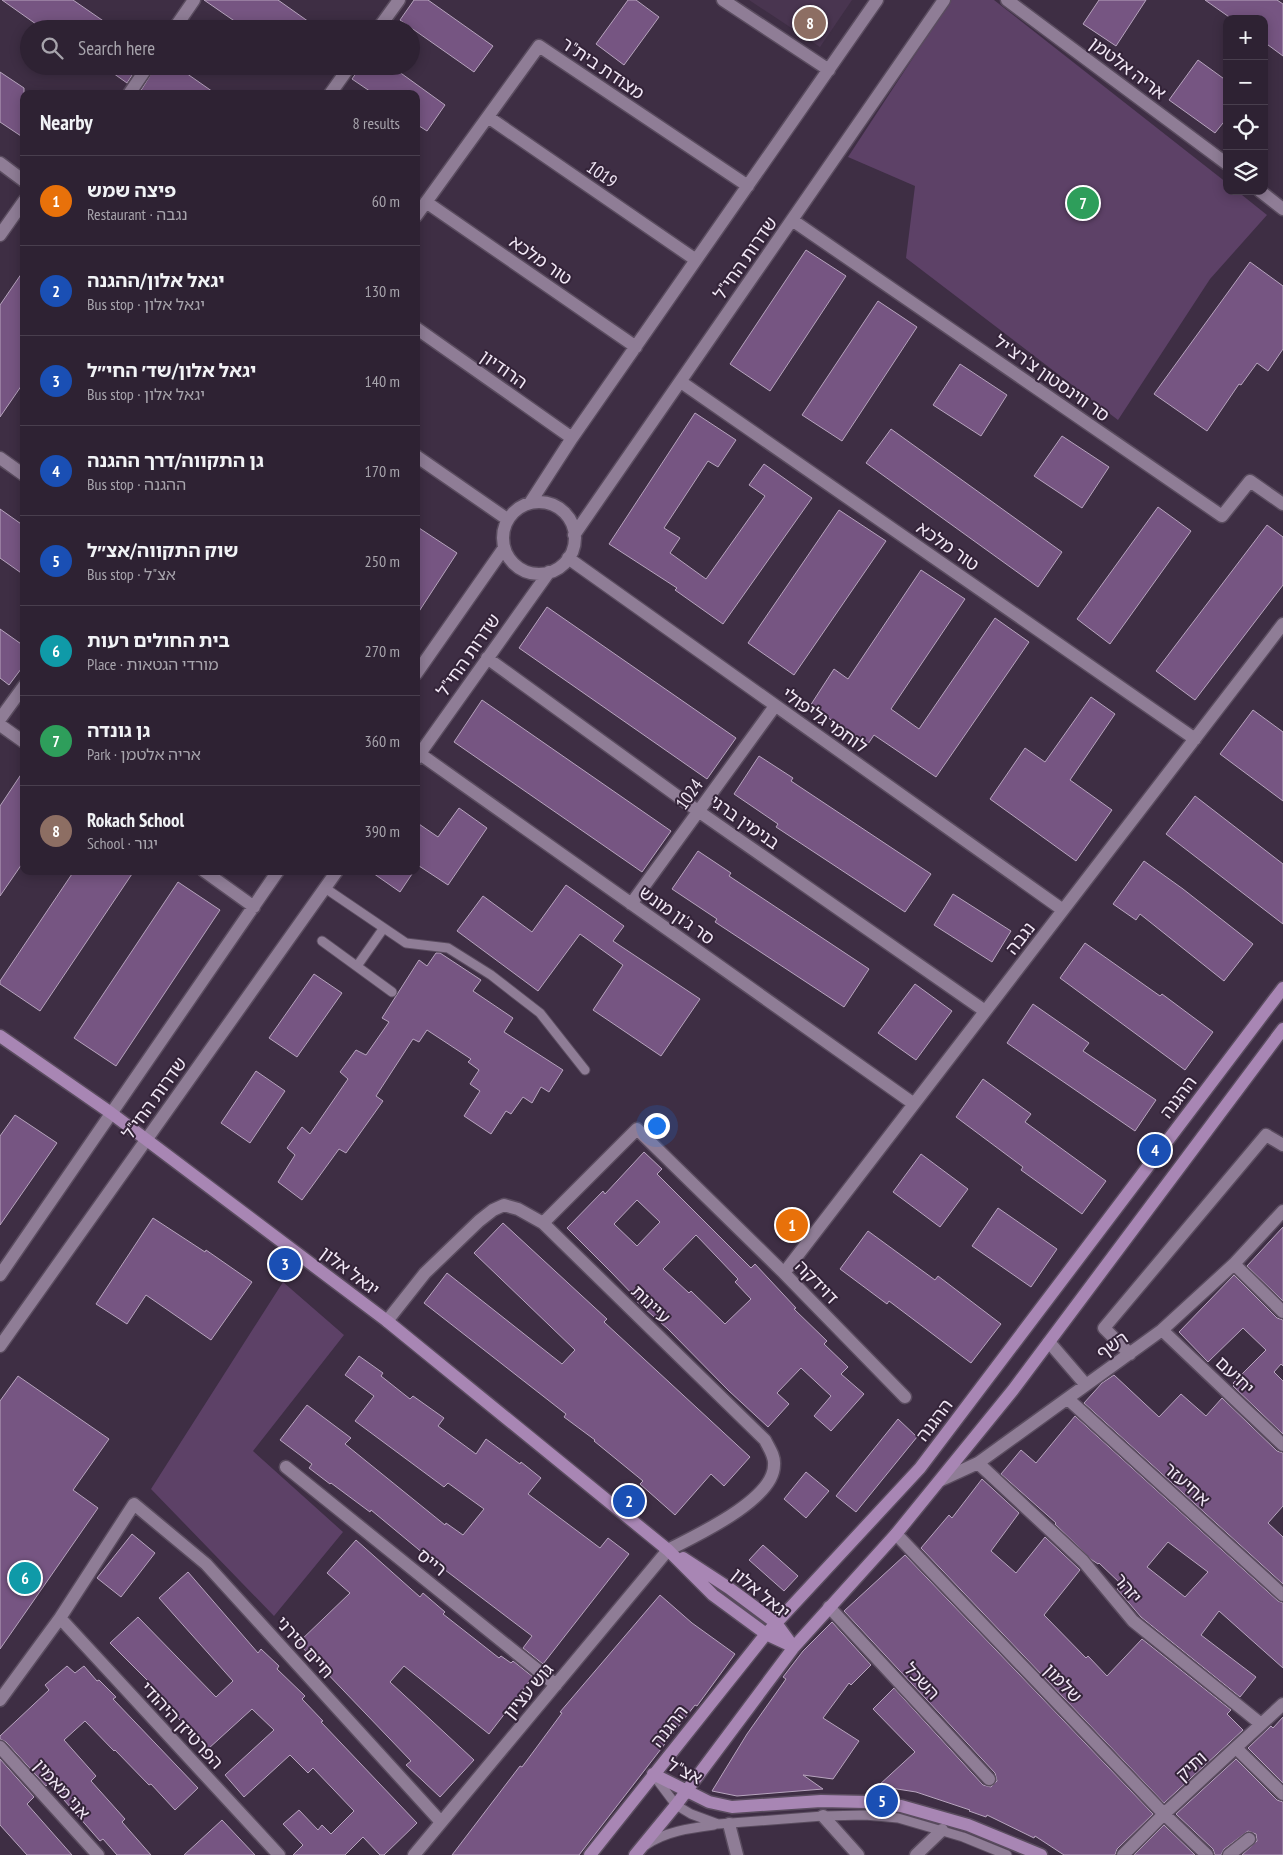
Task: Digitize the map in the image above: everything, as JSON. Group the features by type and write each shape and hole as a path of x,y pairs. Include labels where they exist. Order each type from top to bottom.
{"street":[{"path":"180,20 194,0"},
{"path":"385,20 399,0"},
{"path":"723,0 828,70"},
{"path":"530,502 572,438 877,0"},
{"name":"שדרות החי\"ל","path":"574,535 944,0"},
{"name":"אריה אלטמן","path":"1007,0 1223,161"},
{"name":"מצודת בית\"ר","path":"420,210 539,46 748,186"},
{"path":"132,90 142,75"},
{"path":"333,90 344,75"},
{"name":"1019","path":"488,116 696,260"},
{"path":"0,163 20,178"},
{"path":"1265,195 1283,209"},
{"name":"טור מלכא","path":"426,202 636,347"},
{"path":"0,235 20,207"},
{"name":"סר ווינסטון צ'רצ'יל","path":"792,220 1222,516 1250,481 1283,504"},
{"name":"הרודיון","path":"420,331 572,438"},
{"name":"טור מלכא","path":"681,382 1195,738"},
{"path":"0,458 20,472"},
{"path":"420,459 507,519"},
{"path":"530,502 548,502 556,506 566,514 572,525 574,535 572,550 568,558 556,569 549,572 534,573 520,568 512,562 504,548 503,531 507,519 518,508 530,502"},
{"name":"שדרות החי\"ל","path":"420,668 504,548"},
{"name":"לוחמי גליפולי","path":"568,558 1063,910"},
{"name":"שדרות החי\"ל","path":"420,753 549,572"},
{"name":"נגבה","path":"784,1273 1283,624"},
{"name":"בנימין ברגי","path":"487,658 698,811 985,1011"},
{"path":"0,719 20,692"},
{"name":"1024","path":"631,904 775,706"},
{"path":"0,726 20,739"},
{"name":"סר ג'ון מונש","path":"420,757 914,1104"},
{"path":"210,875 254,907"},
{"name":"שדרות החי\"ל","path":"0,1276 275,875"},
{"name":"שדרות החי\"ל","path":"0,1346 334,875"},
{"name":"ההגנה","path":"590,1855 766,1634 920,1468 1283,988"},
{"path":"638,1852 676,1805 794,1647 828,1607 896,1534 941,1480 1049,1342 1283,1029"},
{"name":"יגאל אלון","path":"0,1036 111,1113 387,1320 668,1550 713,1595 766,1634 794,1647"},
{"name":"דוידקה","path":"543,1222 637,1129 784,1273 905,1397"},
{"path":"1130,1354 1104,1328 1266,1135 1283,1145"},
{"name":"עיינות","path":"387,1320 425,1273 493,1210 504,1205 518,1209 543,1222 765,1440 774,1458 771,1479 753,1499 726,1520 668,1550"},
{"name":"רשף","path":"941,1480 978,1463 1162,1330 1234,1264 1283,1211"},
{"path":"1234,1264 1283,1312"},
{"name":"יחיעם","path":"1162,1330 1283,1445"},
{"path":"1049,1342 1086,1385"},
{"name":"אחיעזר","path":"1068,1399 1283,1595"},
{"name":"יזהר","path":"978,1463 1084,1561 1133,1621 1261,1724"},
{"name":"רייס","path":"286,1467 556,1685"},
{"name":"חיים סירני","path":"60,1618 134,1504 206,1564 441,1822"},
{"name":"שלמון","path":"896,1534 1164,1814 1207,1855"},
{"name":"יגאל אלון","path":"668,1550 708,1573 776,1623 794,1647"},
{"name":"גוש עציון","path":"414,1855 668,1550"},
{"name":"השכל","path":"828,1607 989,1779"},
{"path":"0,1700 60,1618"},
{"name":"הפרטיזן היהודי","path":"60,1618 279,1855"},
{"name":"ותיק","path":"1123,1855 1164,1814 1283,1704"},
{"name":"אני מאמין","path":"0,1747 98,1855"},
{"path":"1236,1748 1283,1794"},
{"name":"אצ\"ל","path":"653,1774 709,1802 732,1807 821,1801 867,1802 901,1806 968,1825 1041,1855"},
{"path":"823,1816 858,1855"},
{"path":"724,1824 737,1855"},
{"path":"916,1855 942,1830"},
{"path":"1229,1855 1249,1839"}],"lane":[{"path":"325,888 406,943 448,948 491,975 540,1013 585,1070"},
{"path":"356,966 383,929"},
{"path":"322,941 392,992"},
{"name":"אצ\"ל","path":"653,1774 676,1805 691,1814 724,1824 823,1816 865,1815 898,1818 963,1837 1007,1855"},
{"path":"638,1852 651,1841 676,1831 724,1824"}],"shaded area":[{"path":"749,0 852,0 820,47"},
{"path":"951,0 994,0 1223,180 1223,195 1242,195 1267,215 1210,279 1118,420 906,258 915,186 848,157"},
{"path":"283,1282 344,1335 253,1451 343,1532 274,1616 151,1489"}],"building":[{"path":"2,0 73,0 102,20 30,20"},
{"path":"204,0 278,0 306,20 233,20"},
{"path":"414,0 428,0 493,46 474,72 420,34 420,20 400,20"},
{"path":"628,0 636,0 659,17 624,65 596,44"},
{"path":"1099,0 1146,0 1116,46 1083,24"},
{"path":"1205,0 1277,0 1283,4 1283,56 1268,45 1268,15 1226,15"},
{"path":"1198,60 1223,78 1223,123 1215,133 1169,100"},
{"path":"0,72 24,88 24,90 20,90 20,135 0,122"},
{"path":"116,75 132,75 127,83"},
{"path":"150,75 189,75 210,90 141,90"},
{"path":"355,75 403,75 445,105 427,131 420,127 420,90 368,90 352,79"},
{"path":"806,250 846,276 770,391 730,364"},
{"path":"1250,262 1283,286 1283,349 1268,371 1257,363 1241,385 1239,384 1207,431 1154,394"},
{"path":"20,276 20,388 0,417 0,305"},
{"path":"878,301 917,327 842,441 802,415"},
{"path":"960,364 1007,395 981,436 933,405"},
{"path":"695,413 736,440 718,467 708,461 664,528 680,538 670,553 706,579 765,496 749,485 764,464 812,498 723,624 675,590 677,588 609,544"},
{"path":"891,429 1062,552 1038,587 866,463"},
{"path":"1062,436 1109,467 1082,508 1034,476"},
{"path":"1158,507 1191,531 1110,644 1077,619"},
{"path":"0,509 20,523 20,572 0,558"},
{"path":"839,510 886,541 794,675 748,643"},
{"path":"1267,525 1283,537 1283,585 1195,700 1156,671"},
{"path":"420,529 457,553 420,610"},
{"path":"921,570 965,599 891,709 919,729 995,618 1029,642 936,777 874,735 868,744 810,706 834,669 848,679"},
{"path":"547,607 736,738 707,779 519,648"},
{"path":"0,629 20,643 20,670 9,685 0,678"},
{"path":"1091,697 1115,714 1070,780 1112,810 1076,861 990,799 1025,748 1045,762"},
{"path":"482,700 671,831 642,872 454,742"},
{"path":"1253,710 1283,732 1283,801 1220,754"},
{"path":"759,756 793,778 791,781 931,874 905,912 776,827 778,824 734,794"},
{"path":"20,776 20,867 0,896 0,806"},
{"path":"1195,796 1283,864 1283,924 1166,834"},
{"path":"459,808 487,828 448,885 420,867 420,825 438,837"},
{"path":"698,851 731,873 729,876 869,969 844,1007 715,922 717,919 672,889"},
{"path":"1144,861 1253,944 1224,981 1140,914 1136,920 1113,904"},
{"path":"71,875 131,875 40,1011 0,984 0,981"},
{"path":"376,875 411,875 400,892"},
{"path":"178,882 220,910 116,1066 74,1038"},
{"path":"566,885 624,926 613,941 700,999 661,1056 593,1010 623,965 580,934 538,991 457,931 483,896 532,932"},
{"path":"953,894 1011,931 992,962 934,925"},
{"path":"1085,943 1160,996 1162,994 1213,1032 1185,1070 1060,978"},
{"path":"436,953 440,953 481,980 473,991 513,1018 504,1032 563,1070 549,1092 541,1087 532,1103 523,1097 511,1114 506,1111 491,1134 464,1116 480,1091 470,1084 479,1070 468,1062 471,1059 427,1030 419,1042 413,1039 376,1096 383,1101 346,1153 339,1149 302,1200 278,1182 295,1155 287,1148 302,1127 310,1134 348,1079 340,1072 356,1050 366,1055 389,1022 382,1018 419,960 427,966"},
{"path":"314,974 342,993 297,1057 269,1038"},
{"path":"915,984 952,1011 916,1060 878,1033"},
{"path":"1033,1004 1089,1043 1083,1051 1156,1100 1135,1131 1007,1043"},
{"path":"256,1071 285,1091 250,1143 221,1123"},
{"path":"983,1079 1031,1114 1025,1122 1106,1181 1082,1214 1021,1170 1023,1167 956,1117"},
{"path":"15,1115 57,1143 0,1225 0,1136"},
{"path":"644,1152 662,1169 657,1174 751,1268 755,1264 796,1308 794,1309 827,1341 824,1344 848,1367 841,1374 864,1394 831,1431 814,1416 831,1396 801,1368 777,1393 789,1404 768,1427 729,1391 668,1329 637,1302 638,1300 567,1228 603,1191 605,1194","holes":["637,1200 660,1222 637,1246 614,1224","696,1235 738,1279 735,1282 751,1299 725,1324 691,1291 689,1293 663,1269"]},
{"path":"921,1154 968,1189 940,1227 893,1192"},
{"path":"998,1208 1057,1249 1031,1287 972,1246"},
{"path":"153,1218 205,1252 206,1250 252,1282 211,1340 146,1295 127,1324 96,1304"},
{"path":"503,1223 607,1319 604,1322 750,1457 724,1486 711,1474 675,1515 640,1484 643,1481 595,1440 564,1417 566,1414 424,1303 447,1273 562,1364 575,1350 474,1253"},
{"path":"1283,1227 1283,1301 1247,1266"},
{"path":"868,1231 935,1280 938,1276 1001,1324 971,1363 889,1301 887,1304 840,1269"},
{"path":"1234,1275 1277,1318 1283,1320 1283,1366 1281,1364 1274,1372 1283,1381 1283,1434 1233,1386 1235,1385 1233,1383 1266,1350 1243,1328 1208,1362 1179,1332"},
{"path":"359,1356 383,1373 381,1376 410,1399 413,1396 444,1418 438,1426 476,1454 486,1439 520,1464 521,1462 541,1478 528,1494 600,1548 608,1538 629,1554 543,1664 523,1648 532,1636 424,1554 371,1510 370,1512 309,1468 312,1464 280,1440 307,1405 351,1438 345,1444 445,1525 446,1523 463,1535 484,1509 448,1483 444,1487 355,1421 374,1396 345,1375"},
{"path":"1114,1375 1159,1417 1181,1394 1206,1416 1222,1398 1277,1451 1283,1453 1283,1506 1268,1523 1283,1537 1283,1584 1084,1403 1102,1383"},
{"path":"18,1376 109,1439 73,1490 98,1508 0,1649 0,1401"},
{"path":"1075,1416 1278,1601 1283,1603 1283,1668 1219,1611 1201,1635 1256,1677 1240,1697 1141,1617 1117,1589 1121,1584 1099,1563 1092,1560 1056,1523 1001,1474 1021,1450 1036,1463","holes":["1168,1542 1208,1572 1185,1597 1147,1567"]},
{"path":"898,1419 917,1437 856,1512 836,1496"},
{"path":"806,1472 829,1491 806,1518 784,1499"},
{"path":"982,1479 1019,1513 991,1551 1016,1573 1045,1537 1080,1570 1044,1615 1086,1658 1088,1656 1107,1676 1142,1639 1231,1710 1227,1714 1243,1730 1164,1803 921,1548 949,1515 952,1518"},
{"path":"132,1534 155,1553 121,1597 97,1578"},
{"path":"356,1540 420,1597 423,1593 445,1612 443,1614 499,1658 501,1656 511,1663 513,1661 533,1677 489,1734 404,1666 390,1682 474,1760 440,1797 406,1765 411,1761 298,1643 350,1593 327,1573"},
{"path":"763,1545 798,1576 784,1591 749,1560"},
{"path":"905,1555 1153,1814 1117,1849 1115,1855 1064,1855 1035,1836 1034,1838 987,1815 986,1817 916,1792 878,1786 915,1752 873,1709 894,1688 983,1785 991,1787 997,1781 995,1773 844,1611"},
{"path":"188,1572 258,1653 261,1649 279,1666 277,1669 305,1696 302,1699 323,1721 321,1722 417,1823 384,1855 380,1855 363,1837 345,1855 293,1855 303,1845 283,1824 299,1810 318,1830 322,1825 331,1834 354,1811 313,1768 308,1773 290,1755 244,1797 225,1775 274,1730 252,1709 208,1749 148,1687 151,1684 110,1643 138,1617 216,1697 233,1681 159,1598"},
{"path":"660,1595 692,1623 735,1654 697,1706 695,1705 579,1855 452,1855 520,1766 522,1767 562,1713 560,1712"},
{"path":"832,1622 871,1665 851,1685 849,1683 823,1718 859,1741 833,1779 803,1775 823,1789 737,1796 712,1791 747,1734 786,1679 783,1677 803,1651"},
{"path":"67,1666 75,1673 84,1666 97,1681 99,1680 116,1697 113,1699 198,1788 175,1810 151,1784 149,1785 85,1721 64,1740 96,1776 91,1781 125,1819 122,1822 151,1855 117,1855 103,1839 100,1841 49,1783 46,1786 6,1742 0,1739 0,1736 49,1690 45,1685"},
{"path":"1283,1717 1283,1783 1248,1748 1271,1726 1273,1728"},
{"path":"0,1759 34,1797 27,1804 72,1855 27,1855 0,1825"},
{"path":"1236,1759 1277,1800 1283,1802 1283,1855 1242,1855 1257,1841 1256,1834 1248,1831 1224,1849 1221,1855 1215,1855 1213,1849 1176,1814"},
{"path":"222,1820 255,1855 184,1855"},
{"path":"1164,1825 1195,1855 1134,1855"}],"place":[{"name":"Rokach School","path":"810,23"},
{"name":"גן גונדה","path":"1083,203"},
{"name":"גן התקווה/דרך ההגנה","path":"1155,1150"},
{"name":"פיצה שמש","path":"792,1225"},
{"name":"יגאל אלון/שד׳ החי״ל","path":"285,1264"},
{"name":"יגאל אלון/ההגנה","path":"629,1501"},
{"name":"בית החולים רעות","path":"25,1578"},
{"name":"שוק התקווה/אצ״ל","path":"882,1801"}]}
